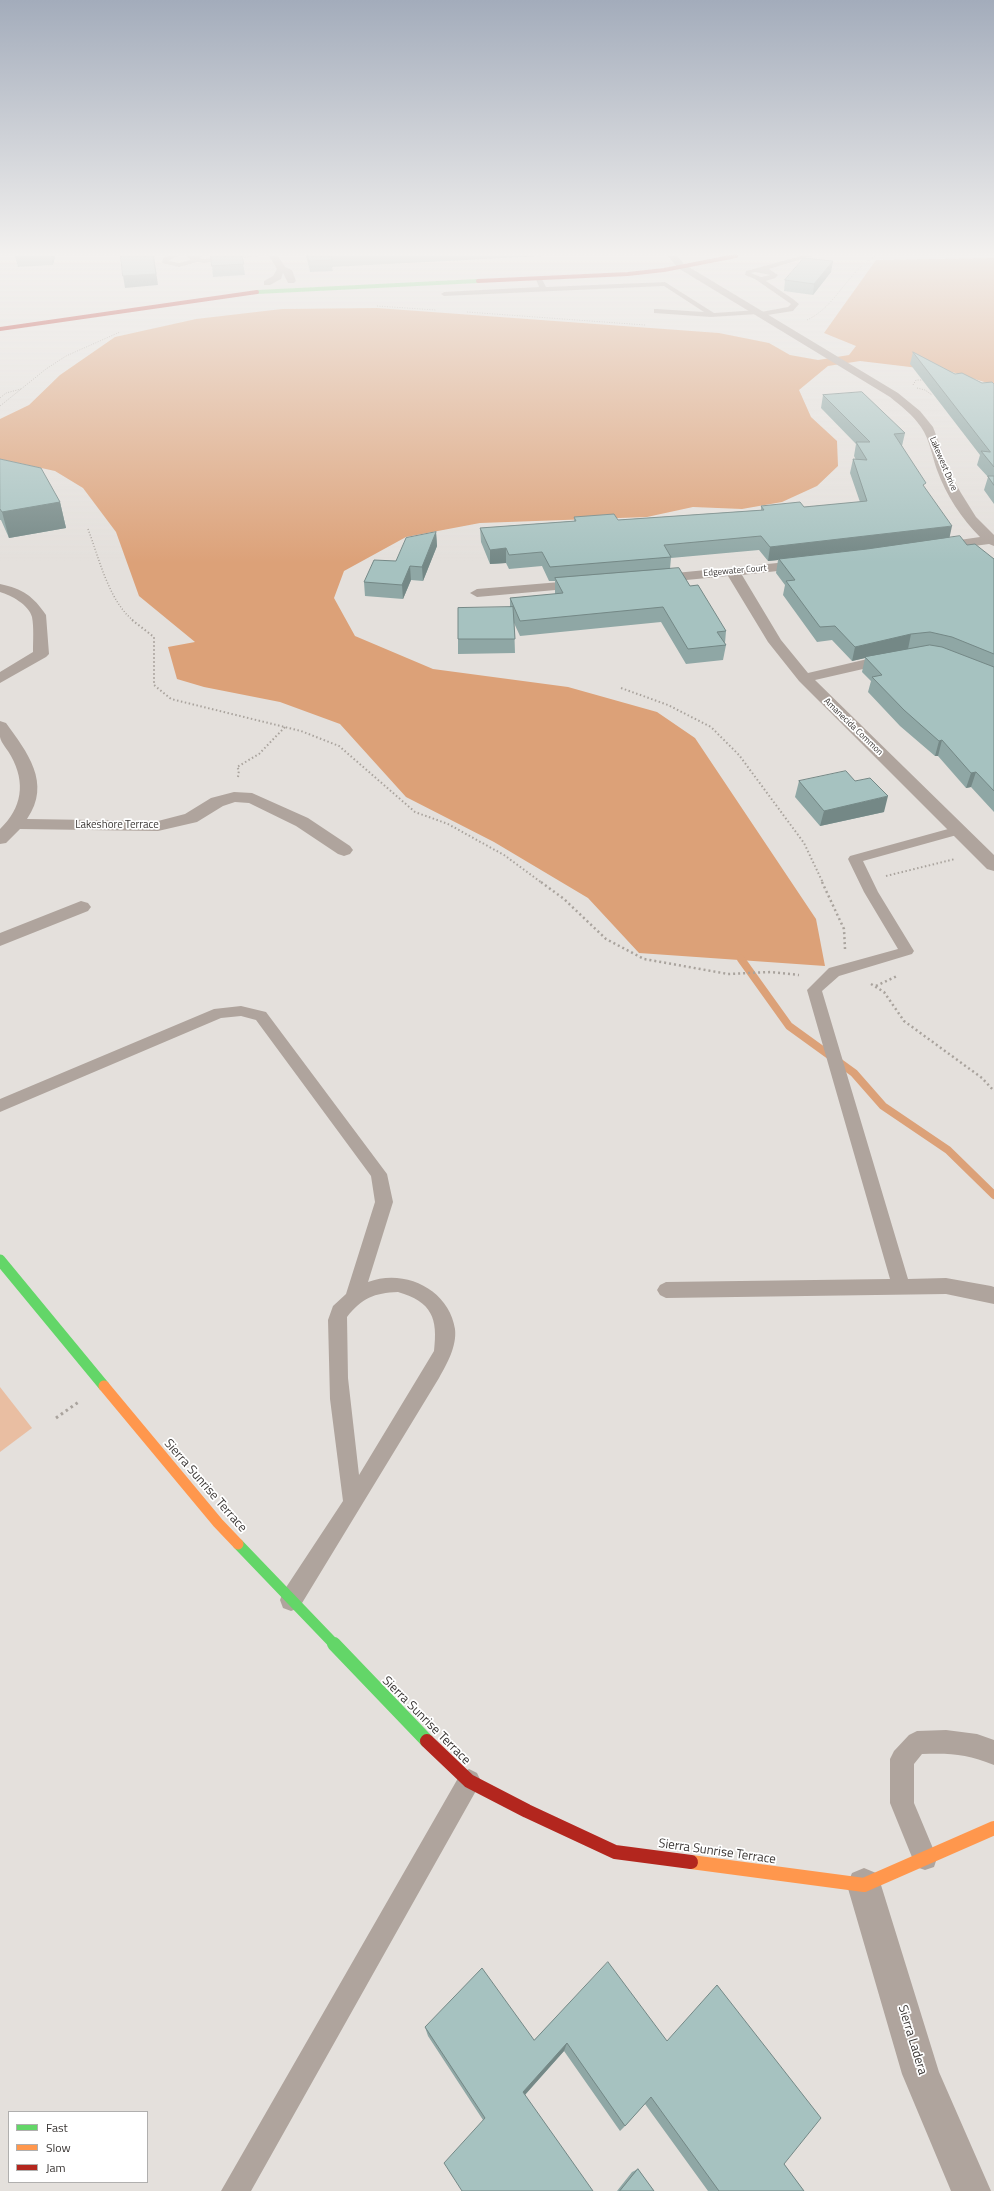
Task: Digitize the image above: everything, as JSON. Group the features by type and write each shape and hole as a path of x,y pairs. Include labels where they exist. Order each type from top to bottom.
{"main road":[{"name":"Sierra Sunrise Terrace","path":"0,1260 218,1523 412,1727 469,1782 615,1852 864,1885"},
{"path":"864,1885 994,1828"}],"street":[{"name":"Lakewest Drive","path":"835,358 894,394 912,410 926,426 936,445 945,474 961,505 993,541"},
{"path":"924,549 993,541"},
{"name":"Edgewater Court","path":"640,580 818,563"},
{"name":"Amanecida Common","path":"733,572 775,642 804,678 994,865"},
{"path":"477,593 601,583"},
{"path":"0,588 14,590 28,602 39,615 41,654 0,678"},
{"path":"804,678 908,655"},
{"path":"0,726 24,761 31,789 25,810 15,824 0,839"},
{"name":"Lakeshore Terrace","path":"15,824 158,826 191,818 217,802 234,797 252,798 302,822 344,850"},
{"path":"0,940 81,907"},
{"name":"Sierra Ladera","path":"864,1885 922,2074 971,2191"}],"lane":[{"path":"901,1286 814,990 834,972 906,951 871,892 855,859 959,830"},
{"path":"0,1106 219,1013 241,1011 261,1016 379,1174 384,1202 356,1294 338,1315 337,1347 342,1424 353,1502"},
{"path":"291,1600 392,1441 443,1351 446,1322 432,1299 410,1286 381,1284 356,1294"},
{"path":"666,1290 946,1286 991,1294 994,1296"},
{"path":"925,1858 902,1803 902,1759 917,1744 951,1742 988,1749 994,1753"},
{"path":"235,2191 469,1782"}],"path":[{"path":"0,406 61,358"},
{"path":"928,380 916,380 912,384 915,388 925,390 932,395"},
{"path":"0,398 6,393 22,389"},
{"path":"88,529 106,578 123,613 154,637 154,685 171,699 301,731 339,746 414,812 448,824 504,855 564,899 606,940 644,959 728,974 771,972 800,975"},
{"path":"621,688 668,705 711,728 740,755 804,843 844,929 845,954"},
{"path":"239,770 237,767 259,754 285,727"},
{"path":"865,983 872,984 884,992 904,1021 982,1078 994,1092"},
{"path":"56,1418 85,1397"}],"shaded area":[{"path":"84,358 808,358 818,360 829,358 994,358 994,385 952,372 860,361 828,366 799,390 811,417 837,441 838,466 817,486 782,502 742,509 693,507 647,517 480,523 406,537 344,571 334,598 355,636 433,669 568,687 657,712 695,738 816,919 825,966 639,953 588,898 494,842 406,797 340,724 280,702 204,687 177,679 168,647 195,642 139,596 116,532 83,488 55,471 0,459 0,419 29,405 60,375"},
{"path":"0,1387 32,1428 0,1452"}],"building":[{"path":"918,358 925,358 955,374 962,373 982,383 992,382 994,384 994,467 981,451 990,452"},
{"path":"862,392 905,433 894,434 926,483 923,485 952,526 770,547 761,536 664,545 671,557 550,567 542,552 509,555 506,548 490,550 480,528 576,521 574,517 614,514 618,520 764,510 761,506 800,502 804,507 867,501 853,459 867,460 856,442 870,442 823,395"},
{"path":"0,459 41,468 60,502 2,512 0,509"},
{"path":"988,476 994,476 994,485"},
{"path":"436,532 422,567 410,566 402,585 364,582 374,560 396,561 406,538"},
{"path":"960,536 967,545 975,544 994,559 994,654 952,637 930,632 911,634 855,647 835,626 820,627 786,581 795,580 779,559 867,549"},
{"path":"679,568 690,586 698,585 726,631 717,632 726,645 688,649 663,607 520,621 510,598 563,593 555,578"},
{"path":"513,607 515,639 458,639 458,608"},
{"path":"930,645 942,647 994,667 994,791 976,772 971,773 942,740 939,741 904,710 872,677 882,675 865,657"},
{"path":"846,771 855,781 870,778 888,796 824,811 799,781"},
{"path":"608,1962 667,2041 717,1985 821,2118 784,2164 804,2191 719,2191 651,2097 625,2126 567,2043 523,2092 593,2191 462,2191 444,2163 485,2118 425,2027 482,1968 534,2040"},
{"path":"638,2169 654,2191 620,2191"}],"waterway":[{"path":"741,959 789,1026 854,1073 883,1106 948,1150 994,1195"}],"traffic: fast":[{"path":"0,1260 104,1386"},
{"path":"238,1544 427,1741"}],"traffic: slow":[{"path":"104,1386 218,1523 238,1544"},
{"path":"691,1862 864,1885 994,1828"}],"traffic: jam":[{"path":"427,1741 469,1781 527,1811 615,1852 691,1862"}]}
